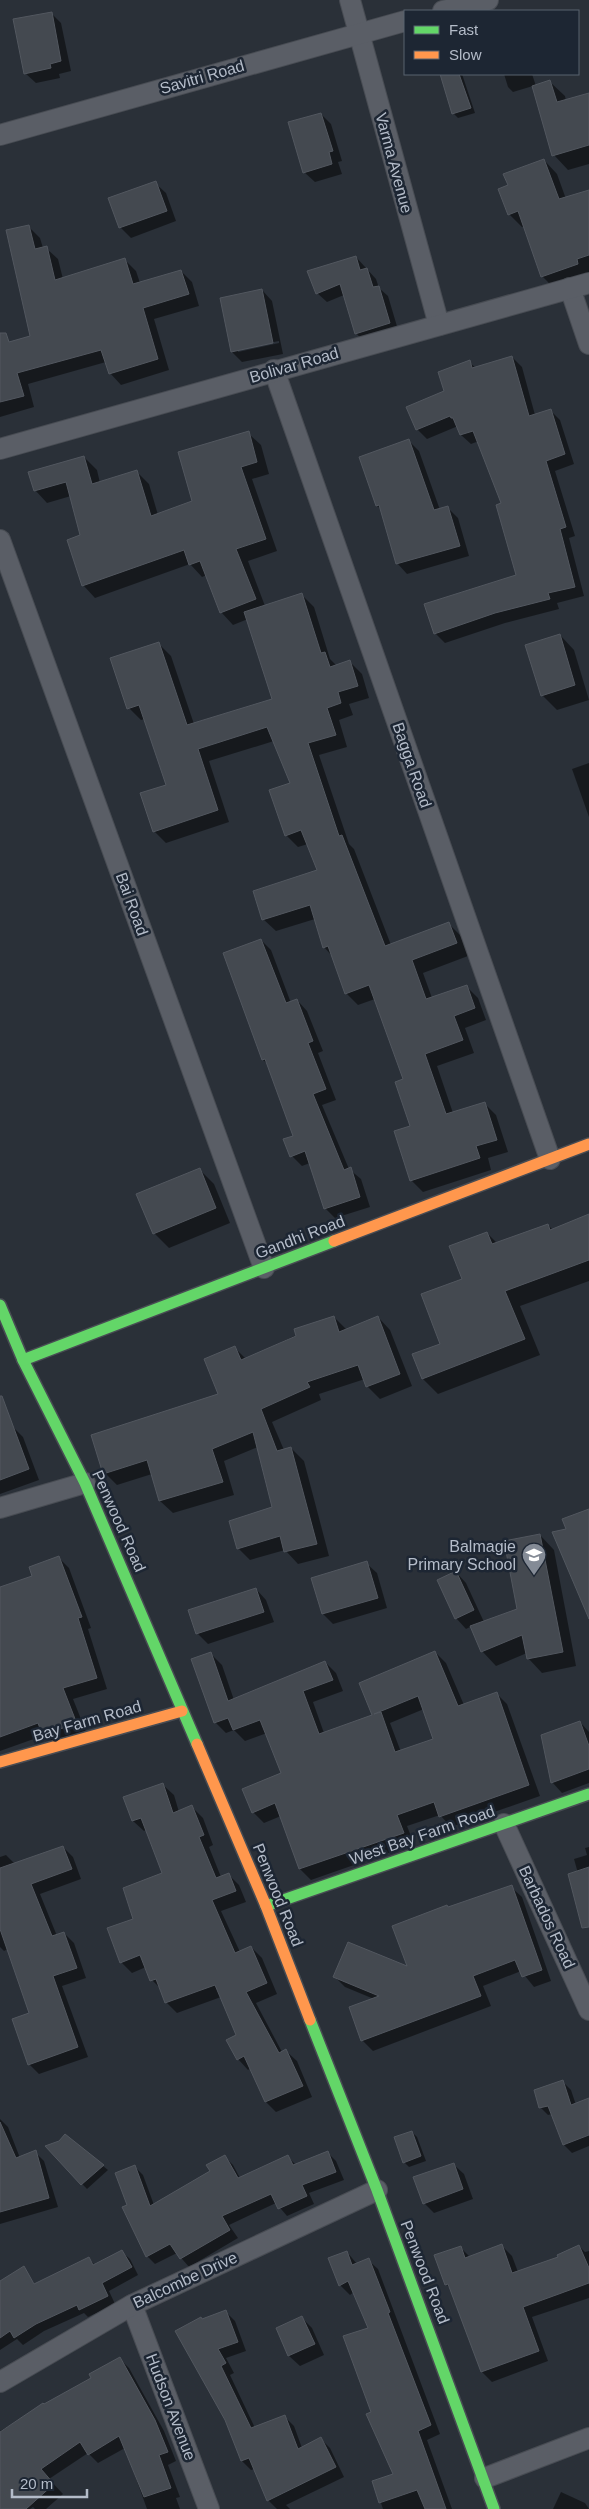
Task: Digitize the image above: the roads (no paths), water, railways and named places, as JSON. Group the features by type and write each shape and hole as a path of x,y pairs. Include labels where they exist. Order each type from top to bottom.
{"street":[{"name":"Varma Avenue","path":"350,0 439,325"},
{"path":"447,10 488,0"},
{"name":"Savitri Road","path":"0,135 404,21"},
{"path":"580,285 589,344"},
{"name":"Bolivar Road","path":"0,449 580,285"},
{"name":"Bagga Road","path":"274,370 550,1159"},
{"name":"Bai Road","path":"0,540 264,1268"},
{"name":"Gandhi Road","path":"23,1360 589,1144"},
{"name":"Penwood Road","path":"0,1305 23,1360 85,1483 266,1906 377,2190 494,2509"},
{"path":"0,1508 85,1483"},
{"name":"Bay Farm Road","path":"0,1762 182,1711"},
{"name":"West Bay Farm Road","path":"266,1906 589,1794"},
{"name":"Barbados Road","path":"504,1824 589,2010"},
{"name":"Balcombe Drive","path":"0,2382 132,2305 377,2190"},
{"name":"Hudson Avenue","path":"132,2305 210,2509"},
{"path":"484,2478 589,2438"}],"place":[{"name":"Balmagie Primary School","path":"534,1576"}]}
